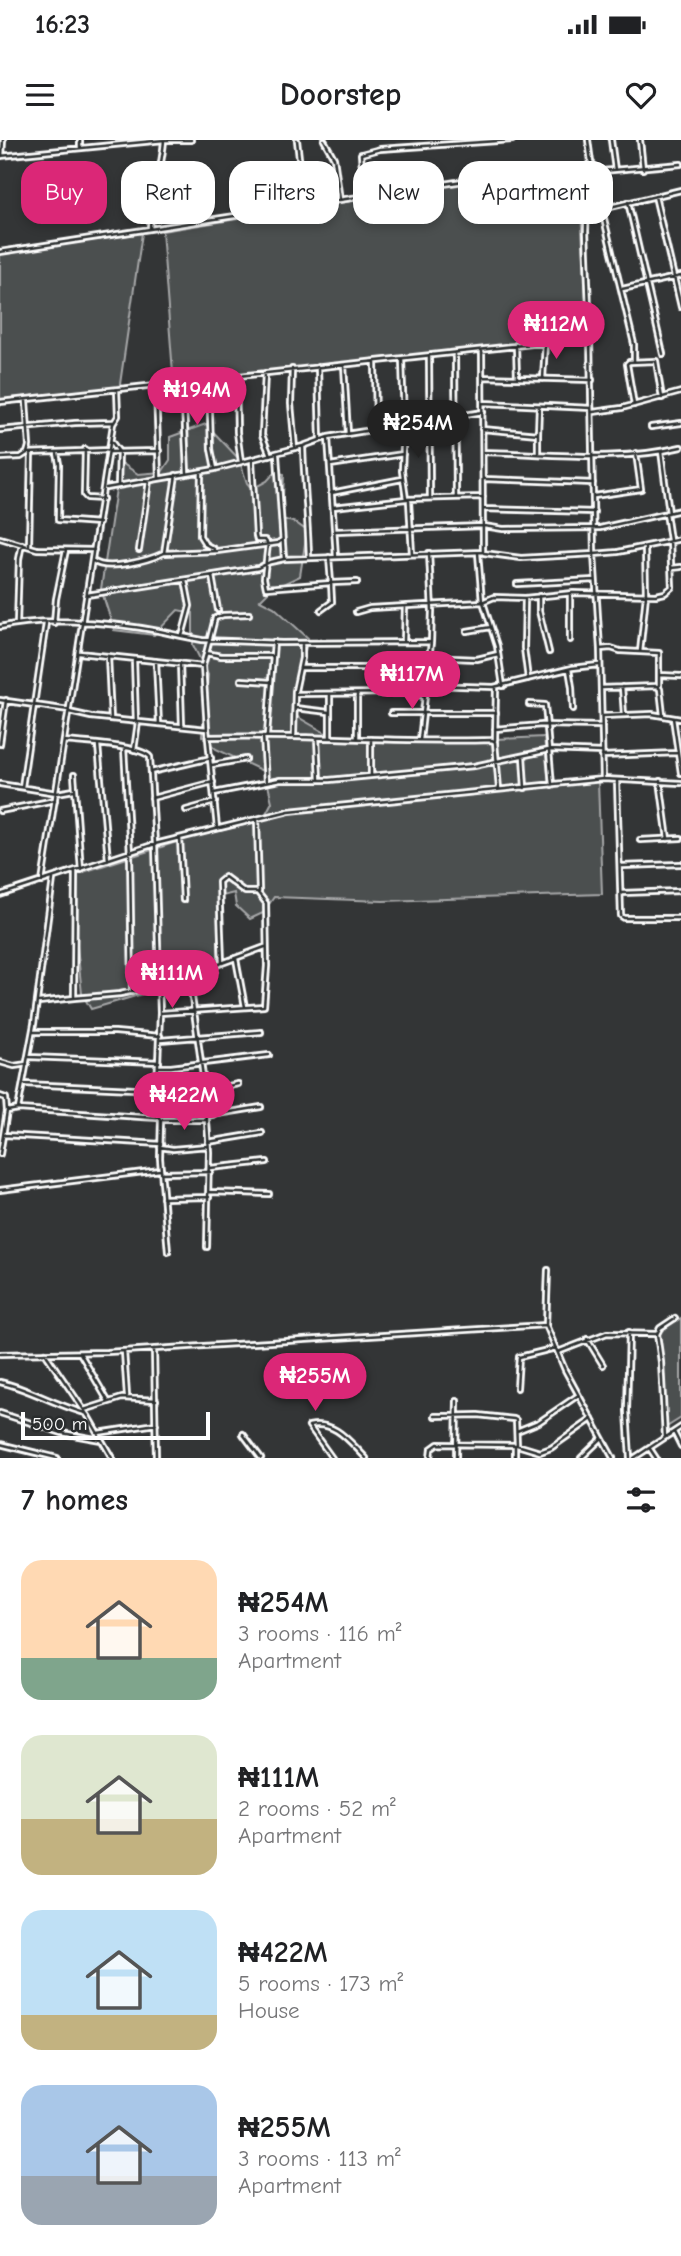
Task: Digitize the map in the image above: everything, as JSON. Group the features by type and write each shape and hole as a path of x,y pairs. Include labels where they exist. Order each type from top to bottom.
{"street":[{"path":"3,140 1,156 164,140 191,140"},
{"path":"80,140 80,148"},
{"path":"150,229 153,202 163,161 164,140"},
{"path":"297,140 299,161"},
{"path":"324,140 334,158 340,200 353,198"},
{"path":"362,161 361,154 380,149 512,140"},
{"path":"588,140 591,161"},
{"path":"611,140 615,170 681,164"},
{"path":"640,140 643,169"},
{"path":"613,206 681,192"},
{"path":"655,196 681,307"},
{"path":"628,202 663,354"},
{"path":"0,252 229,217"},
{"path":"587,224 593,410 594,554 600,649 603,779"},
{"path":"606,224 634,344 634,362"},
{"path":"620,286 626,289 681,276"},
{"path":"0,402 590,337"},
{"path":"543,379 545,343"},
{"path":"516,345 517,379"},
{"path":"482,350 483,552"},
{"path":"455,352 456,497"},
{"path":"429,356 430,498"},
{"path":"402,359 402,479 411,528 412,554"},
{"path":"634,405 627,364 634,362 656,361 662,397"},
{"path":"375,362 376,429"},
{"path":"344,365 348,434"},
{"path":"318,367 320,440"},
{"path":"292,369 291,404 295,448"},
{"path":"265,373 262,435 270,455"},
{"path":"236,376 241,462"},
{"path":"482,377 592,380"},
{"path":"209,379 211,449 215,469"},
{"path":"183,382 187,473"},
{"path":"156,386 159,478"},
{"path":"42,882 113,422 118,416 117,390"},
{"path":"483,403 593,410 634,405 681,392"},
{"path":"26,400 29,546"},
{"path":"538,454 539,406"},
{"path":"104,488 215,469 328,437 483,412"},
{"path":"0,430 113,422"},
{"path":"651,427 681,423"},
{"path":"482,429 538,434"},
{"path":"328,437 336,557"},
{"path":"111,441 119,452 118,486"},
{"path":"303,446 303,488 310,526 309,557"},
{"path":"483,452 593,456 681,447"},
{"path":"0,458 85,449 159,451"},
{"path":"85,449 84,495 87,498 103,499"},
{"path":"356,612 370,608 482,602 494,597 665,593 671,587 671,568 661,451"},
{"path":"57,452 58,520 99,523"},
{"path":"277,453 284,559"},
{"path":"594,496 641,489 636,453"},
{"path":"330,465 402,454"},
{"path":"252,460 256,539 268,544"},
{"path":"201,471 200,537 205,544 217,551"},
{"path":"164,553 176,475"},
{"path":"331,493 402,479"},
{"path":"484,479 593,483"},
{"path":"139,550 149,480"},
{"path":"333,507 407,499 483,497"},
{"path":"484,509 594,512"},
{"path":"335,531 484,526 503,529 595,528 681,510"},
{"path":"0,538 29,546 94,550"},
{"path":"87,595 212,576 266,566 270,562 284,559 478,552 521,558 594,554 681,539"},
{"path":"93,561 100,565 111,565 146,560 164,553 217,551 278,543 282,540"},
{"path":"18,624 19,559 22,544"},
{"path":"268,544 265,586 268,589 357,582"},
{"path":"640,652 646,595 645,546"},
{"path":"54,623 66,549"},
{"path":"478,552 482,602 498,654 503,686"},
{"path":"420,740 431,642 429,553"},
{"path":"321,610 332,602 329,557"},
{"path":"671,568 681,567"},
{"path":"212,576 218,610"},
{"path":"182,636 190,606 185,580"},
{"path":"517,584 595,580"},
{"path":"88,588 96,593"},
{"path":"570,594 570,640"},
{"path":"539,596 539,611 549,652"},
{"path":"525,598 524,648 528,679"},
{"path":"404,641 405,607"},
{"path":"218,828 203,666 216,617 249,614"},
{"path":"22,787 46,623"},
{"path":"0,628 46,623 135,625 209,640 302,643 431,642"},
{"path":"467,631 491,627"},
{"path":"266,782 265,735 274,642"},
{"path":"294,735 295,694 302,643"},
{"path":"600,649 659,653 659,688 663,716"},
{"path":"79,653 203,666"},
{"path":"206,653 221,656 272,656"},
{"path":"429,657 477,659 498,654"},
{"path":"108,656 111,719"},
{"path":"134,659 137,722 134,750"},
{"path":"156,661 159,724"},
{"path":"180,663 182,726"},
{"path":"426,685 496,687 569,669 599,665"},
{"path":"300,668 427,668"},
{"path":"569,669 573,709"},
{"path":"660,675 681,676"},
{"path":"241,680 271,682"},
{"path":"496,687 495,740 499,789"},
{"path":"622,687 624,714"},
{"path":"601,688 659,688"},
{"path":"295,694 425,695"},
{"path":"357,738 358,694"},
{"path":"330,695 330,737"},
{"path":"0,700 111,719 207,729"},
{"path":"0,744 6,701"},
{"path":"529,705 545,704 552,785"},
{"path":"295,708 330,712"},
{"path":"391,713 496,713"},
{"path":"602,716 624,714 681,719"},
{"path":"673,718 681,773"},
{"path":"495,729 547,725 602,726"},
{"path":"208,737 294,735 495,740"},
{"path":"317,737 319,780"},
{"path":"370,776 371,739"},
{"path":"64,741 124,748 149,754 155,844 160,1013 156,1093 167,1252"},
{"path":"97,745 108,861"},
{"path":"124,748 130,854 132,992"},
{"path":"214,793 266,782 474,766 549,750 602,754 677,752"},
{"path":"523,755 525,788"},
{"path":"151,772 211,758"},
{"path":"212,765 246,759"},
{"path":"74,775 81,870"},
{"path":"0,895 155,844 289,811 603,779 681,783"},
{"path":"617,781 622,918 681,918"},
{"path":"660,781 668,839"},
{"path":"152,798 213,782"},
{"path":"0,784 57,793 74,790"},
{"path":"0,811 56,800"},
{"path":"186,810 215,802"},
{"path":"160,1013 264,1006 267,947 265,903 258,893 257,819"},
{"path":"180,838 183,900"},
{"path":"640,840 681,838"},
{"path":"621,866 681,864"},
{"path":"74,998 75,872"},
{"path":"222,962 220,880 225,877 245,892 258,893"},
{"path":"18,1109 33,1032 53,879"},
{"path":"622,893 681,891"},
{"path":"37,1002 132,992 158,986 267,947"},
{"path":"236,959 246,1008"},
{"path":"189,975 205,1093 210,1170 207,1247"},
{"path":"33,1032 115,1032 160,1038 261,1032"},
{"path":"29,1057 159,1064 201,1063 270,1055"},
{"path":"0,1062 14,1066 27,1064"},
{"path":"23,1084 156,1093 205,1093 238,1084"},
{"path":"0,1096 6,1098 7,1111 2,1124 4,1135 0,1154"},
{"path":"7,1111 18,1109 159,1119 206,1118 261,1107"},
{"path":"4,1135 160,1145 173,1149 262,1133"},
{"path":"0,1190 161,1171 210,1170 267,1162"},
{"path":"209,1192 269,1194"},
{"path":"163,1198 209,1197"},
{"path":"548,1270 546,1325 578,1395 613,1458"},
{"path":"665,1437 657,1334 660,1328 675,1318"},
{"path":"0,1354 124,1351 546,1325"},
{"path":"629,1332 627,1411 632,1458 681,1427"},
{"path":"517,1388 519,1357 557,1350 607,1333 657,1334"},
{"path":"587,1339 603,1366"},
{"path":"154,1349 156,1458"},
{"path":"124,1351 127,1398"},
{"path":"45,1353 112,1458"},
{"path":"80,1353 108,1401"},
{"path":"0,1382 63,1407 85,1412 108,1401 127,1398 156,1400"},
{"path":"517,1431 539,1422 578,1395"},
{"path":"456,1458 457,1401"},
{"path":"0,1413 62,1433 101,1440"},
{"path":"435,1416 516,1420 515,1458"},
{"path":"430,1458 431,1449 438,1444 516,1445 540,1452 551,1448 592,1419"},
{"path":"98,1433 156,1424"},
{"path":"332,1458 309,1426 326,1425 335,1428 366,1458"},
{"path":"674,1432 681,1446"},
{"path":"243,1434 261,1458"},
{"path":"581,1458 602,1438"},
{"path":"0,1444 57,1458"},
{"path":"649,1448 656,1458"}],"shaded area":[{"path":"458,184 458,224 582,224 589,340 174,386 162,231 229,220 229,224 339,224 339,203 353,201 353,224 444,224 444,186"},
{"path":"142,233 119,391 0,404 0,254"},
{"path":"206,424 239,459 247,483 252,489 267,481 275,472 284,474 282,519 296,523 307,531 300,576 270,590 260,600 274,607 308,638 291,713 336,739 427,742 544,737 549,785 598,781 602,894 383,901 274,897 263,913 250,919 236,906 234,893 218,897 218,972 91,1009 82,994 75,926 74,875 189,838 262,821 272,802 265,772 216,749 202,736 208,675 193,645 193,613 178,610 154,635 114,630 101,589 120,462 138,474 162,472 170,460 170,437"},
{"path":"681,1318 681,1418 665,1428 659,1332"}]}
